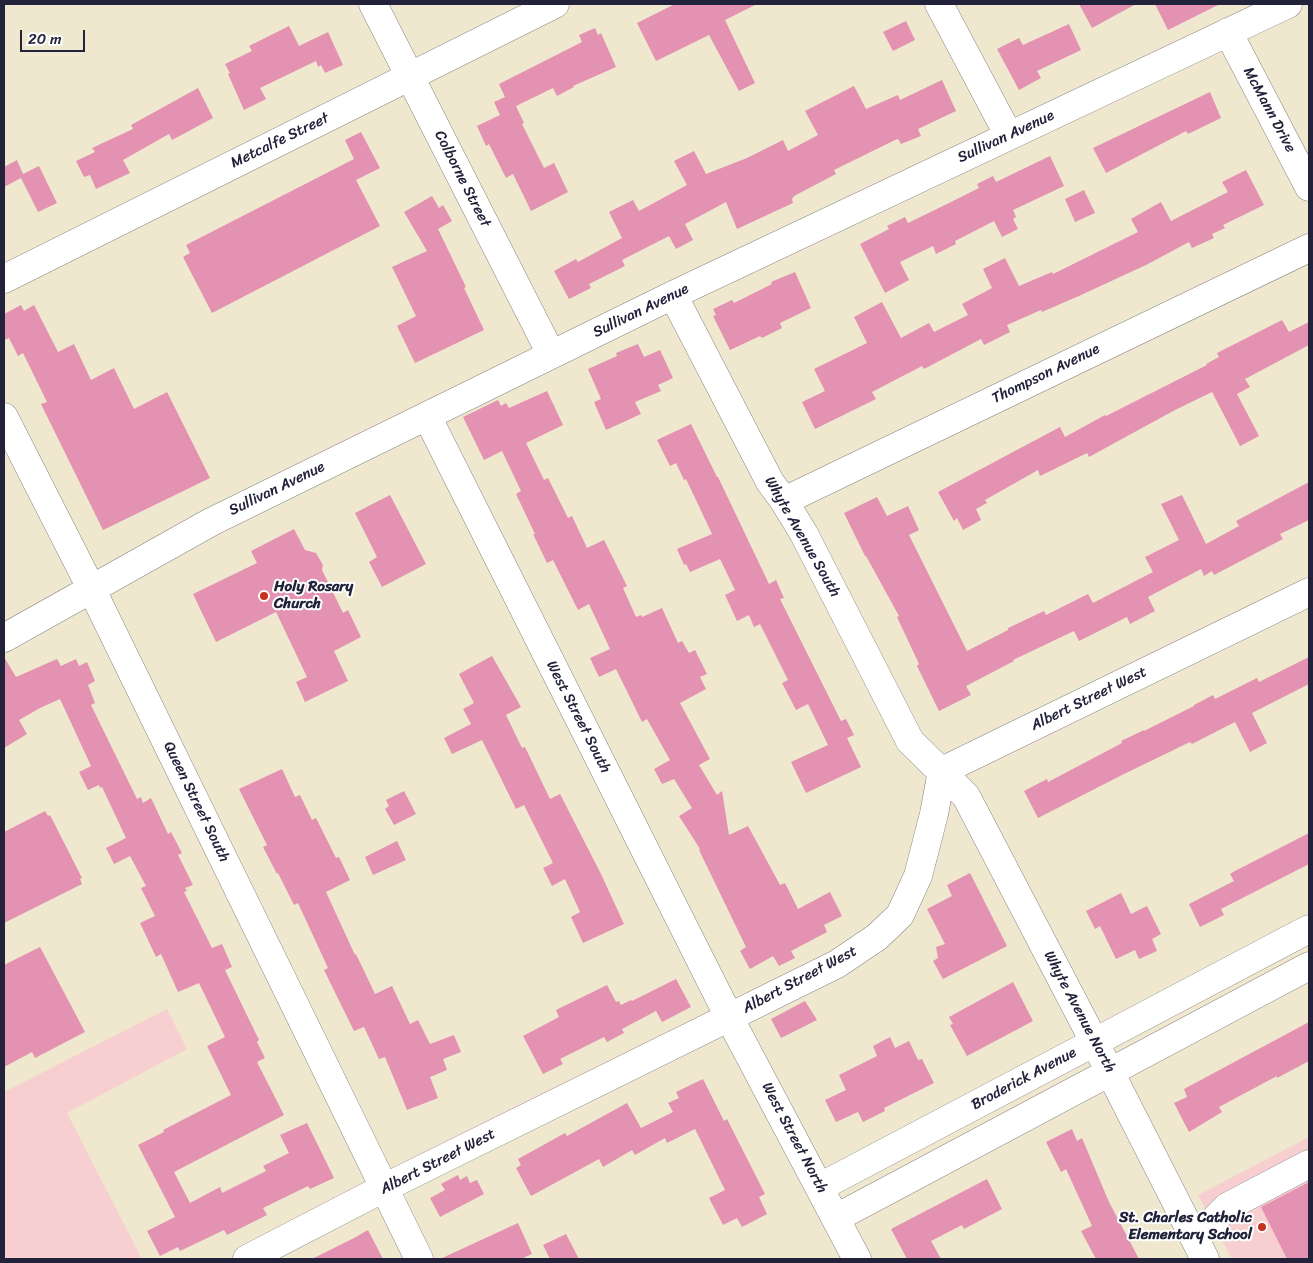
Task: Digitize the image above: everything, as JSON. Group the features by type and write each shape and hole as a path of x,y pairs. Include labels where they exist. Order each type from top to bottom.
{"street":[{"name":"Colborne Street","path":"373,4 551,354"},
{"name":"Metcalfe Street","path":"4,278 555,4"},
{"path":"939,4 1009,136"},
{"name":"Sullivan Avenue","path":"4,638 211,522 551,354 1288,4"},
{"name":"McMann Drive","path":"1228,32 1309,187"},
{"name":"Thompson Avenue","path":"784,501 1309,248"},
{"name":"Whyte Avenue South","path":"673,295 770,482 804,534 910,741 942,771"},
{"name":"West Street South","path":"427,416 729,1017"},
{"name":"Queen Street South","path":"4,417 92,588 419,1259"},
{"name":"Albert Street West","path":"247,1259 384,1188 837,964 877,937 900,915 918,876 934,814 942,771 1309,592"},
{"name":"Whyte Avenue North","path":"942,771 966,796 1200,1249"},
{"name":"Broderick Avenue","path":"820,1187 1309,930"},
{"path":"836,1218 1309,966"},
{"name":"West Street North","path":"729,1017 857,1259"},
{"path":"1200,1249 1227,1207 1309,1164"}],"shaded area":[{"path":"167,1009 187,1049 67,1113 142,1259 4,1259 4,1092"},
{"name":"St. Charles Catholic Elementary School","path":"1309,1137 1309,1259 1232,1259 1198,1195"}],"building":[{"path":"675,4 757,4 725,20 755,83 739,91 709,35 656,61 637,23"},
{"path":"1079,4 1136,4 1092,28"},
{"path":"1155,4 1220,4 1168,30"},
{"path":"906,21 915,40 893,51 883,32"},
{"path":"1069,24 1081,50 1037,71 1041,78 1019,90 997,49 1019,38 1023,45"},
{"path":"289,26 299,46 328,32 343,65 325,73 321,65 318,67 316,61 260,88 266,99 244,110 225,64 252,51 249,46"},
{"path":"595,28 598,35 601,33 616,67 573,86 557,96 553,88 516,106 524,123 522,124 544,168 554,163 568,192 531,211 513,174 506,178 489,144 486,146 477,126 500,115 494,102 505,97 499,84 582,42 579,35"},
{"path":"942,80 956,111 918,129 921,136 901,144 898,139 895,140 834,170 836,174 794,196 792,199 793,203 737,229 726,202 685,224 693,240 676,249 669,236 622,260 625,266 589,284 591,288 569,299 554,271 576,259 578,262 622,238 609,212 633,200 639,211 687,185 674,161 694,151 706,174 747,158 783,140 788,151 818,135 805,111 854,86 866,109 898,95 900,100"},
{"path":"198,88 213,118 172,140 169,134 123,160 130,173 96,189 90,175 84,177 76,161 95,152 92,148 133,129 131,125"},
{"path":"1210,92 1221,118 1188,134 1186,131 1106,173 1093,148"},
{"path":"361,132 380,168 356,180 380,226 212,313 183,257 190,253 186,245 354,159 345,140"},
{"path":"1050,156 1064,186 1013,210 1016,217 1013,219 1018,229 1002,237 994,221 955,241 956,244 936,254 933,246 900,262 909,280 885,293 860,244 889,229 887,226 905,217 908,223 979,188 977,184 993,176 996,182"},
{"path":"17,160 23,174 39,166 57,203 38,212 21,178 4,187 4,167"},
{"path":"1246,170 1264,205 1223,225 1225,228 1212,234 1214,238 1192,248 1189,242 1146,265 1081,295 1007,325 1010,332 984,345 981,339 924,369 922,366 872,392 876,399 815,429 802,402 825,391 814,369 867,343 854,317 882,302 901,338 929,323 934,332 968,315 962,304 992,288 983,269 1005,258 1019,286 1052,272 1053,274 1138,232 1131,219 1161,202 1171,221 1228,192 1222,182"},
{"path":"1084,190 1095,213 1075,222 1065,199"},
{"path":"432,196 439,208 443,205 452,221 438,229 484,330 415,363 397,326 416,316 392,267 427,251 404,212"},
{"path":"795,272 811,308 780,323 782,328 730,350 713,316 716,315 713,309 732,300 734,303 772,284 771,282"},
{"path":"21,305 24,311 34,305 58,352 74,344 91,380 114,368 134,409 167,392 210,478 103,530 41,404 47,402 23,353 18,356 9,338 4,340 4,314"},
{"path":"1282,320 1289,332 1309,322 1309,345 1245,379 1250,387 1237,394 1259,436 1240,446 1212,392 1089,457 1087,453 1040,476 1038,470 985,500 987,503 976,509 981,520 963,530 957,518 954,521 938,492 1060,427 1065,437 1105,415 1207,365 1219,357 1217,353"},
{"path":"638,344 644,357 660,350 673,378 658,385 661,391 635,402 641,414 606,430 594,402 601,399 588,369 617,356 616,353"},
{"path":"547,391 563,425 526,443 544,480 548,478 568,518 572,516 587,548 604,540 627,586 623,588 636,617 641,615 642,617 662,608 678,643 682,641 689,653 695,650 707,674 700,677 706,689 680,703 710,759 699,765 717,795 722,791 729,835 748,826 780,885 785,883 798,909 830,892 842,916 824,925 827,932 791,951 795,958 779,966 773,956 750,969 740,951 746,947 700,849 679,816 692,808 674,779 662,784 654,769 670,760 647,719 642,722 616,669 599,677 590,658 610,649 589,604 578,610 553,560 547,563 516,494 521,491 502,451 484,460 463,417 498,400 501,406 506,403 509,408"},
{"path":"691,424 769,584 776,580 784,598 780,599 841,721 846,719 854,735 847,738 861,767 806,793 791,762 828,745 808,704 796,710 782,683 788,680 760,624 754,627 749,615 737,621 725,595 735,590 720,559 690,572 686,564 684,565 677,549 712,534 686,479 684,480 676,463 670,466 657,440"},
{"path":"1309,482 1309,520 1280,534 1283,539 1214,575 1212,571 1204,576 1201,569 1148,597 1155,611 1130,624 1127,617 1079,641 1074,631 1013,660 966,686 971,695 939,711 917,666 919,664 897,617 899,616 865,556 844,513 877,497 887,516 908,506 919,530 909,535 967,651 1008,630 1008,628 1044,611 1046,615 1088,594 1093,603 1153,572 1145,557 1179,540 1161,504 1182,495 1206,544 1239,526 1236,521"},
{"path":"390,495 426,564 382,587 369,562 377,557 355,513"},
{"name":"Holy Rosary Church","path":"294,529 305,550 316,553 323,565 322,570 343,613 348,610 361,637 334,651 348,681 305,702 296,682 307,677 276,612 216,642 193,594 257,563 251,551"},
{"path":"492,656 521,707 506,715 522,748 525,747 550,799 560,794 624,924 583,943 571,917 580,912 565,879 552,886 543,868 553,863 524,805 516,809 482,740 452,754 444,738 471,724 463,709 474,703 459,674"},
{"path":"4,657 16,677 57,659 61,666 76,659 79,666 87,662 95,681 88,685 95,703 91,705 137,799 141,797 143,803 151,798 168,834 171,832 182,853 178,855 193,885 185,888 187,891 184,892 212,948 222,944 232,967 225,970 259,1040 257,1042 265,1058 257,1062 284,1115 174,1172 190,1203 220,1187 222,1193 266,1171 263,1166 289,1153 280,1135 307,1123 334,1178 310,1189 308,1186 263,1208 267,1215 227,1235 224,1230 180,1251 178,1247 160,1256 147,1231 175,1217 138,1145 231,1095 207,1046 225,1037 199,983 178,992 161,954 156,957 140,923 155,916 141,888 146,886 130,856 114,864 106,848 126,838 102,787 100,788 99,785 88,790 79,772 91,766 60,699 19,720 27,734 4,748"},
{"path":"1309,657 1309,684 1252,713 1267,743 1250,752 1235,722 1192,744 1190,742 1120,776 1038,818 1024,791 1047,779 1048,782 1122,743 1121,741 1213,695 1215,699 1257,678 1259,682"},
{"path":"282,769 295,797 300,795 312,820 316,818 336,858 339,857 350,880 326,892 375,994 392,986 410,1024 418,1020 430,1044 454,1035 461,1052 443,1059 447,1070 430,1077 438,1098 407,1110 385,1057 379,1059 364,1027 354,1031 324,970 328,968 298,903 294,905 263,847 267,845 239,789"},
{"path":"404,791 416,814 394,825 385,809 389,806 386,800"},
{"path":"45,811 48,816 50,815 82,878 80,879 82,884 4,923 4,832"},
{"path":"1309,833 1309,864 1221,909 1224,915 1200,927 1189,904 1234,881 1230,874 1233,872"},
{"path":"397,841 406,860 373,875 365,857"},
{"path":"970,873 1007,946 943,979 933,961 938,958 936,947 945,944 927,909 952,896 947,885"},
{"path":"1121,893 1131,914 1147,906 1161,934 1152,939 1157,951 1139,959 1135,950 1116,959 1100,926 1095,929 1086,911"},
{"path":"40,947 85,1032 35,1058 32,1052 4,1067 4,965"},
{"path":"676,979 691,1007 662,1022 656,1011 622,1029 624,1033 607,1042 604,1037 560,1059 563,1064 543,1074 523,1036 559,1017 556,1010 607,985 616,1002 619,1001 621,1005"},
{"path":"1013,982 1033,1021 967,1056 950,1025 953,1024 949,1017"},
{"path":"805,1001 817,1020 781,1038 771,1019"},
{"path":"1309,1022 1309,1061 1219,1107 1222,1112 1189,1132 1174,1103 1187,1097 1184,1089"},
{"path":"890,1037 895,1048 909,1041 918,1060 922,1059 934,1083 884,1108 885,1111 863,1122 858,1112 836,1122 825,1100 846,1090 839,1075 877,1056 873,1046"},
{"path":"703,1079 724,1121 727,1119 765,1194 759,1197 767,1214 742,1227 737,1218 723,1225 709,1198 725,1190 695,1129 667,1143 665,1138 635,1155 632,1150 603,1167 599,1159 531,1196 516,1168 521,1165 518,1159 565,1133 567,1136 627,1103 641,1128 673,1112 668,1103 679,1098 676,1092"},
{"path":"1072,1129 1077,1141 1082,1138 1109,1202 1139,1259 1096,1259 1081,1231 1092,1226 1066,1169 1061,1172 1046,1142"},
{"path":"458,1175 460,1180 467,1176 470,1183 477,1180 484,1194 440,1217 430,1198 445,1190 441,1184"},
{"path":"987,1179 1002,1209 964,1229 962,1225 931,1241 941,1259 907,1259 891,1229"},
{"path":"1309,1182 1309,1259 1287,1259 1261,1207"},
{"path":"518,1223 532,1254 521,1259 440,1259"},
{"path":"368,1230 383,1259 312,1259 354,1238"},
{"path":"566,1234 579,1259 550,1259 543,1245"}],"place":[{"name":"Holy Rosary Church","path":"264,596"},
{"name":"St. Charles Catholic Elementary School","path":"1262,1227"}]}
